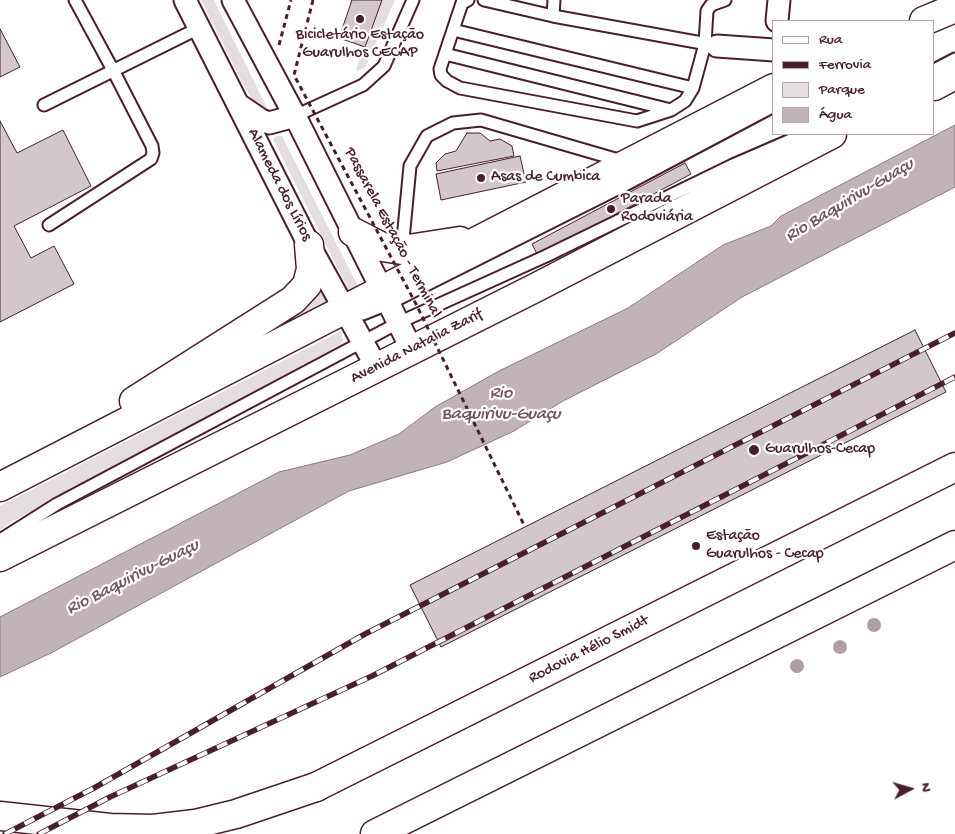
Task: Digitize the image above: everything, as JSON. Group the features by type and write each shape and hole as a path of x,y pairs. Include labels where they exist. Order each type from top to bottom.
{"main road":[{"path":"926,20 955,8"},
{"path":"935,86 955,76"},
{"path":"0,487 347,314 385,297 484,238 772,89"},
{"name":"Avenida Natalia Zarif","path":"0,557 377,368 830,135"},
{"path":"353,232 382,247 402,250 484,238"},
{"path":"57,459 142,395 293,300 307,285 311,269 309,245"},
{"name":"Rodovia Hélio Smidt","path":"223,834 955,467"},
{"path":"375,834 955,545"},
{"path":"0,816 110,828 152,829 195,824 236,814 316,787"}],"street":[{"name":"Alameda dos Lírios","path":"185,0 309,245 377,368"},
{"path":"234,0 295,116 412,350"},
{"path":"777,20 779,0"},
{"path":"711,45 772,50"},
{"path":"236,103 261,120 269,123 295,116"}],"lane":[{"path":"49,225 151,159 152,146 76,0"},
{"path":"295,116 362,85 384,66 413,0"},
{"path":"468,0 462,3 440,68 441,75 447,81 460,88 622,120 637,121 671,110 685,101 693,88 711,45 708,11 711,5 725,0"},
{"path":"484,0 553,16 711,45"},
{"path":"553,16 554,0"},
{"path":"935,30 955,20"},
{"path":"44,105 114,72 178,37 200,28"},
{"path":"453,30 693,88"},
{"path":"445,54 671,110"},
{"path":"935,69 955,59"},
{"path":"385,297 529,233 772,107"},
{"path":"402,250 410,166 427,136 452,123 481,120 628,163"},
{"path":"0,540 57,504 398,323 546,256 733,165 802,135"},
{"path":"484,238 529,233"},
{"path":"88,455 347,314"}],"path":[{"path":"278,51 291,0"},
{"name":"Passarela Estação - Terminal","path":"313,0 294,75 416,304 525,527"}],"green space":[{"path":"201,0 214,0 270,114 262,116 244,86"},
{"path":"377,0 395,0 365,68 356,71"},
{"path":"276,136 282,136 357,284 358,288 350,293 273,139"},
{"path":"318,278 332,307 242,346"},
{"path":"341,331 343,341 340,345 13,521 0,530 0,506"}],"water":[{"name":"Rio Baquirivu-Guaçu","path":"955,125 955,187 742,297 656,354 563,401 514,431 447,462 349,491 51,653 0,677 0,617 279,472 350,455 399,434 435,407 499,371 628,308 723,245 771,226 781,216"}],"building":[{"name":"Bicicletário Estação Guarulhos CECAP","path":"352,0 382,0 365,47 339,38"},
{"path":"0,29 20,67 0,77"},
{"path":"0,121 17,153 63,130 91,186 14,226 31,258 54,246 74,284 0,322"},
{"path":"467,133 480,133 490,141 500,139 512,146 514,156 437,171 436,163 445,154 456,151"},
{"name":"Asas de Cumbica","path":"520,156 526,182 441,200 436,174"},
{"name":"Parada Rodoviária","path":"685,163 691,174 538,256 532,244"},
{"name":"Guarulhos-Cecap","path":"915,330 946,392 441,647 410,585"}],"railway":[{"path":"5,834 94,788 365,634 955,333"},
{"path":"39,834 110,797 372,676 955,377"}],"place":[{"name":"Bicicletário Estação Guarulhos CECAP","path":"360,19"},
{"name":"Asas de Cumbica","path":"481,178"},
{"name":"Parada Rodoviária","path":"611,209"},
{"name":"Guarulhos-Cecap","path":"754,450"},
{"name":"Estação Guarulhos - Cecap","path":"696,546"}]}
